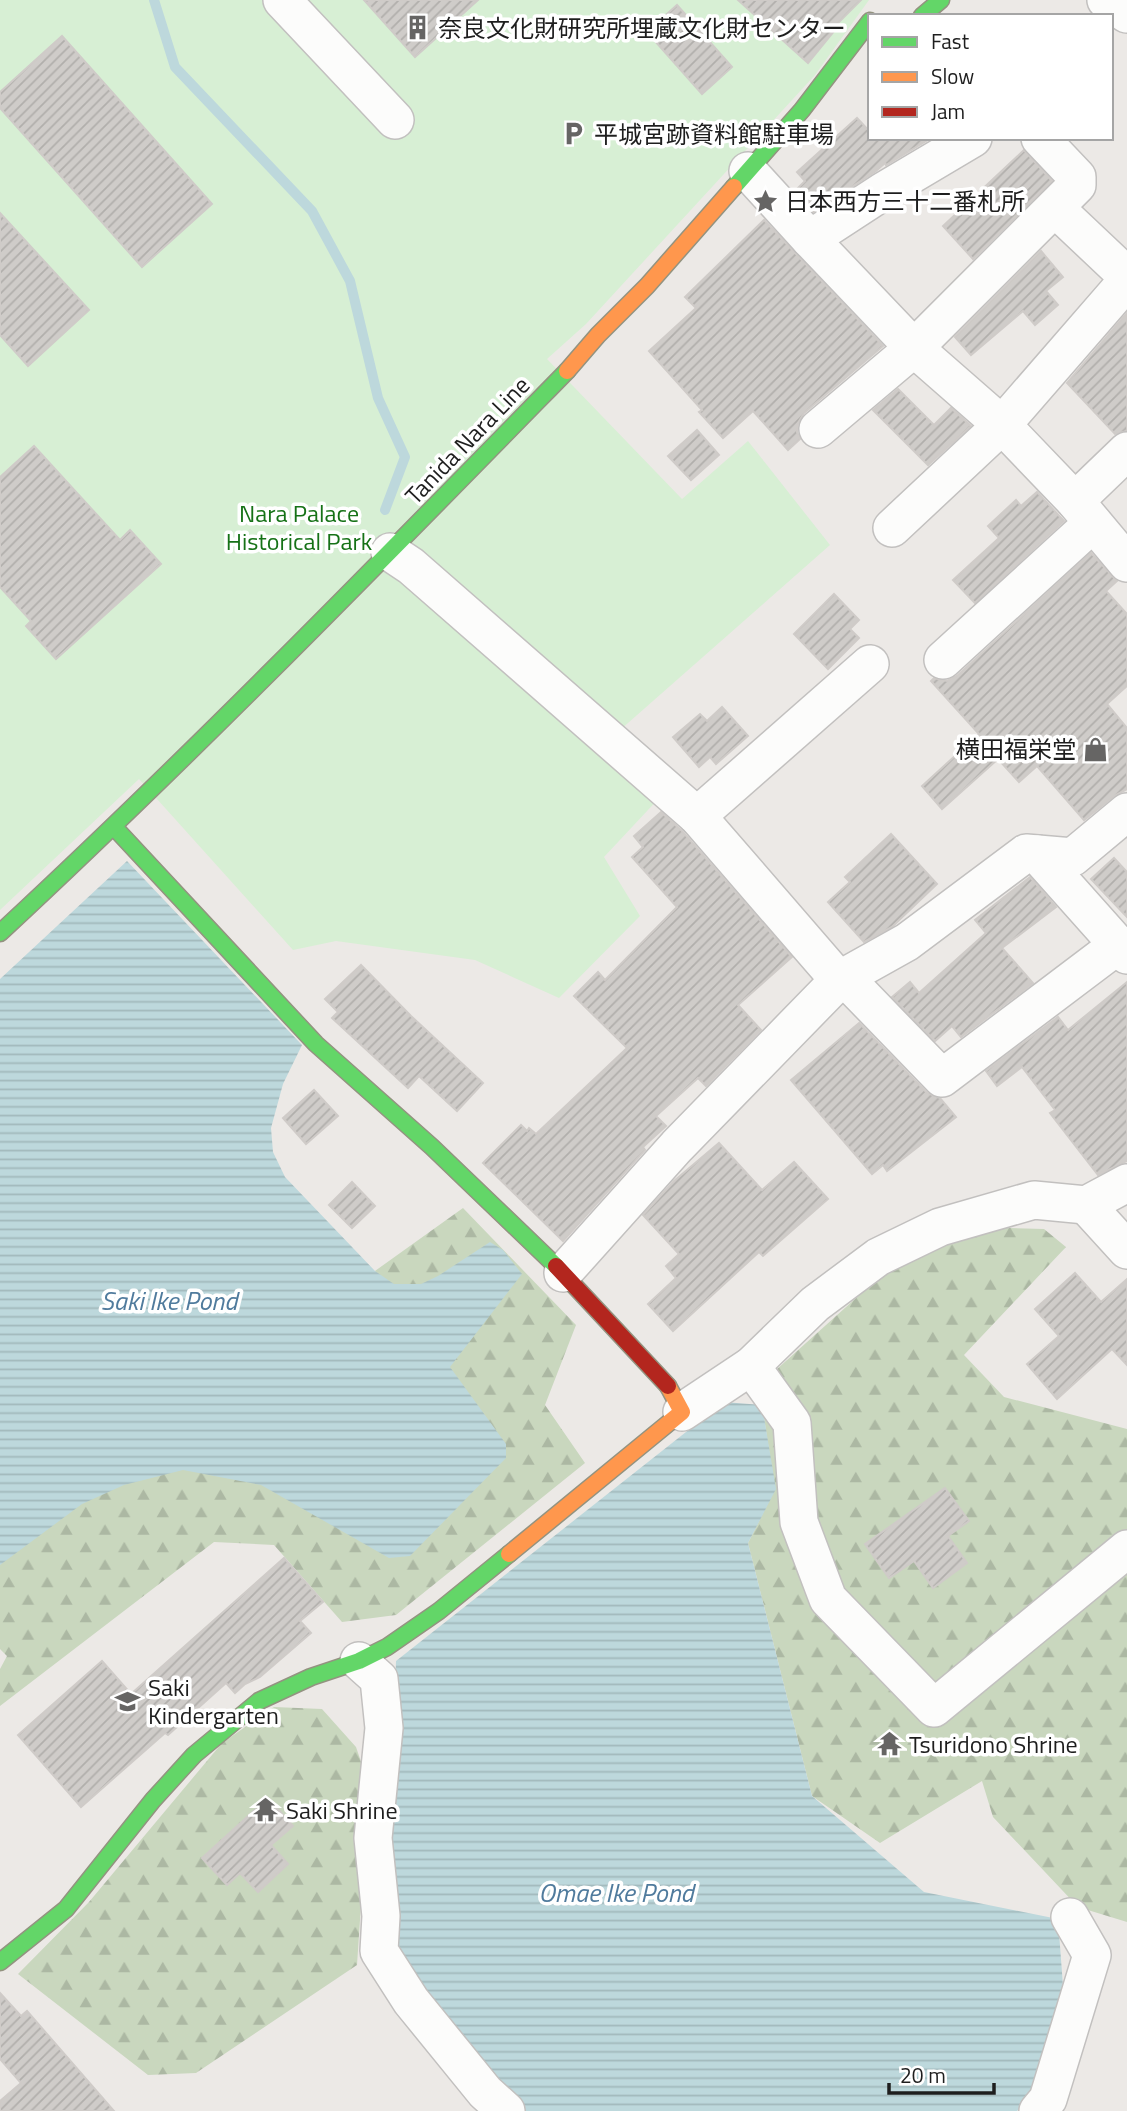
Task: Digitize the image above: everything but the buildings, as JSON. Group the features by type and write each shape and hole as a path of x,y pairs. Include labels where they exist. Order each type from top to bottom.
{"street":[{"path":"282,0 395,120"},
{"path":"924,14 941,0"},
{"path":"1106,0 1127,14"},
{"name":"Tanida Nara Line","path":"0,933 114,827 572,366 598,335 647,286 802,110 868,24"},
{"name":"Tanida Nara Line","path":"802,110 850,72"},
{"path":"810,239 970,140"},
{"path":"818,429 914,348 1077,185 1077,177 1042,140"},
{"path":"748,171 914,348 1002,425 1084,512 1127,563"},
{"path":"892,528 1002,425 1126,282 1055,208"},
{"path":"943,660 1084,512 1127,451"},
{"path":"390,552 411,566 697,817 842,978 942,1078 1123,950 1037,854"},
{"path":"697,817 870,664"},
{"path":"563,1273 677,1146 842,978 907,942 1027,853 1073,857 1127,812"},
{"path":"114,827 316,1044 432,1147 563,1273 666,1382 682,1412"},
{"path":"0,1962 66,1909 153,1800 194,1755 249,1709 259,1701 311,1677 359,1661 387,1647 439,1611 682,1412 751,1366 815,1304 878,1257 940,1227 1034,1200 1086,1205 1127,1183"},
{"path":"1086,1205 1127,1250"},
{"path":"751,1366 792,1423 799,1522 828,1599 934,1708 1127,1549"},
{"path":"359,1661 379,1679 384,1728 373,1838 381,1916 379,1951 484,2105"},
{"path":"1038,2111 1048,2099 1092,1955 1070,1917"}],"green space":[{"name":"Nara Palace Historical Park","path":"0,0 869,0 815,75 586,324 547,359 682,499 748,441 830,545 603,745 662,795 604,857 640,916 559,998 475,960 336,941 293,950 139,779 0,910"},
{"path":"463,1208 576,1325 545,1405 585,1463 396,1615 342,1622 274,1545 214,1542 0,1706 0,1669 7,1656 0,1649 0,1531"},
{"path":"975,1227 1044,1229 1066,1247 964,1355 1004,1397 1127,1429 1127,1922 1078,1907 993,1817 982,1781 880,1843 812,1796 748,1543 775,1489 762,1405 777,1369 875,1281"},
{"path":"274,1707 322,1709 356,1747 369,1785 357,1965 196,2073 148,2075 18,1974 89,1902 222,1743"}],"water":[{"name":"Saki Ike Pond","path":"127,861 302,1045 283,1084 271,1128 273,1152 285,1177 375,1271 394,1284 421,1284 490,1242 503,1250 522,1274 450,1367 506,1444 506,1458 410,1556 389,1558 261,1485 183,1470 124,1485 82,1504 0,1565 0,979"},
{"name":"Omae Ike Pond","path":"724,1402 762,1405 776,1489 748,1543 812,1796 924,1892 1058,1919 1063,1986 1031,2096 1017,2111 524,2111 504,2098 397,1952 391,1822 396,1661"}],"waterway":[{"path":"154,0 175,67 312,211 350,281 378,398 405,457 385,510"}],"traffic: fast":[{"path":"924,14 941,0"},
{"path":"734,187 802,110 868,24"},
{"path":"0,933 216,726 567,371"},
{"path":"114,827 316,1044 432,1147 556,1266"},
{"path":"0,1962 66,1909 153,1800 194,1755 259,1701 387,1647 439,1611 509,1554"}],"traffic: slow":[{"path":"567,371 647,286 734,187"},
{"path":"509,1554 682,1412 668,1386"}],"traffic: jam":[{"path":"556,1266 668,1386"}],"place":[{"name":"奈良文化財研究所埋蔵文化財センター","path":"418,28"},
{"name":"平城宮跡資料館駐車場","path":"574,134"},
{"name":"日本西方三十二番札所","path":"765,201"},
{"name":"横田福栄堂","path":"1096,749"},
{"name":"Saki Kindergarten","path":"128,1701"},
{"name":"Tsuridono Shrine","path":"889,1744"},
{"name":"Saki Shrine","path":"266,1810"}]}
